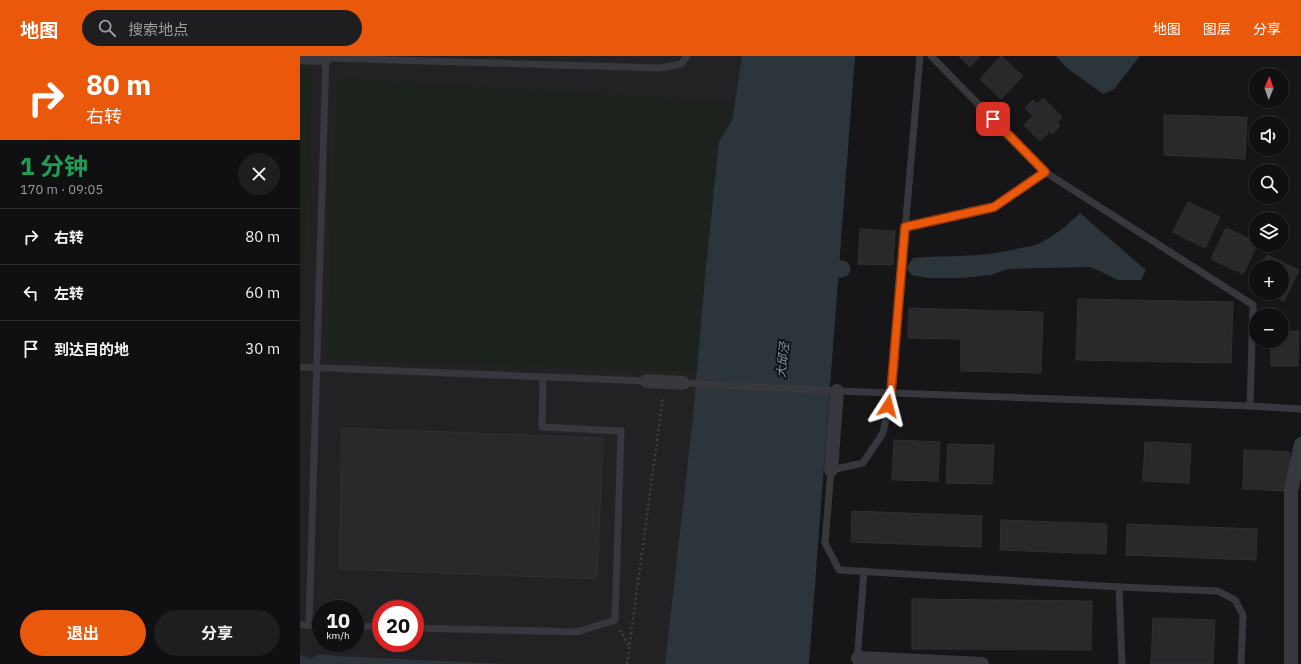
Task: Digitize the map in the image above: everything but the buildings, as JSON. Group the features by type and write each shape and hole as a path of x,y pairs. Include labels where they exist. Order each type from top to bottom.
{"street":[{"path":"300,57 326,57"},
{"path":"647,381 682,383"},
{"path":"831,470 838,391"},
{"path":"1291,664 1292,491 1301,444"},
{"path":"857,661 982,664"}],"lane":[{"path":"309,625 326,57 660,68 681,64 687,56"},
{"path":"920,56 891,393 883,433 863,463 831,470 825,543 840,570 1118,587 1218,591 1235,600 1243,615 1241,664"},
{"path":"931,56 1045,172 1253,305 1250,406"},
{"path":"905,227 994,207 1045,172"},
{"path":"300,367 316,369 647,381"},
{"path":"424,628 578,632 615,620 621,431 542,427 544,378"},
{"path":"682,383 838,391 1301,409"},
{"path":"857,661 864,571"},
{"path":"1118,587 1122,664"},
{"path":"300,625 312,625"}],"path":[{"path":"627,664 665,382"},
{"path":"615,620 630,647"}],"shaded area":[{"path":"300,56 742,56 705,277 693,416 665,664 300,664"},
{"path":"300,68 313,68 300,351"},
{"path":"337,78 735,102 732,121 719,141 697,372 327,359"}],"water":[{"name":"大邱泾","path":"742,56 855,56 809,664 665,664 693,416 719,141 732,121"},
{"path":"1056,56 1140,56 1114,89 1103,94 1067,68"},
{"path":"1080,213 1146,270 1141,280 1118,280 1091,267 1008,269 991,275 961,278 928,278 912,275 906,268 913,258 967,256 1007,251 1036,245 1071,222"},
{"path":"300,654 310,659 319,654 506,664 300,664"}],"route":[{"path":"888,406 891,393 905,227 994,207 1045,172 993,119"}]}
